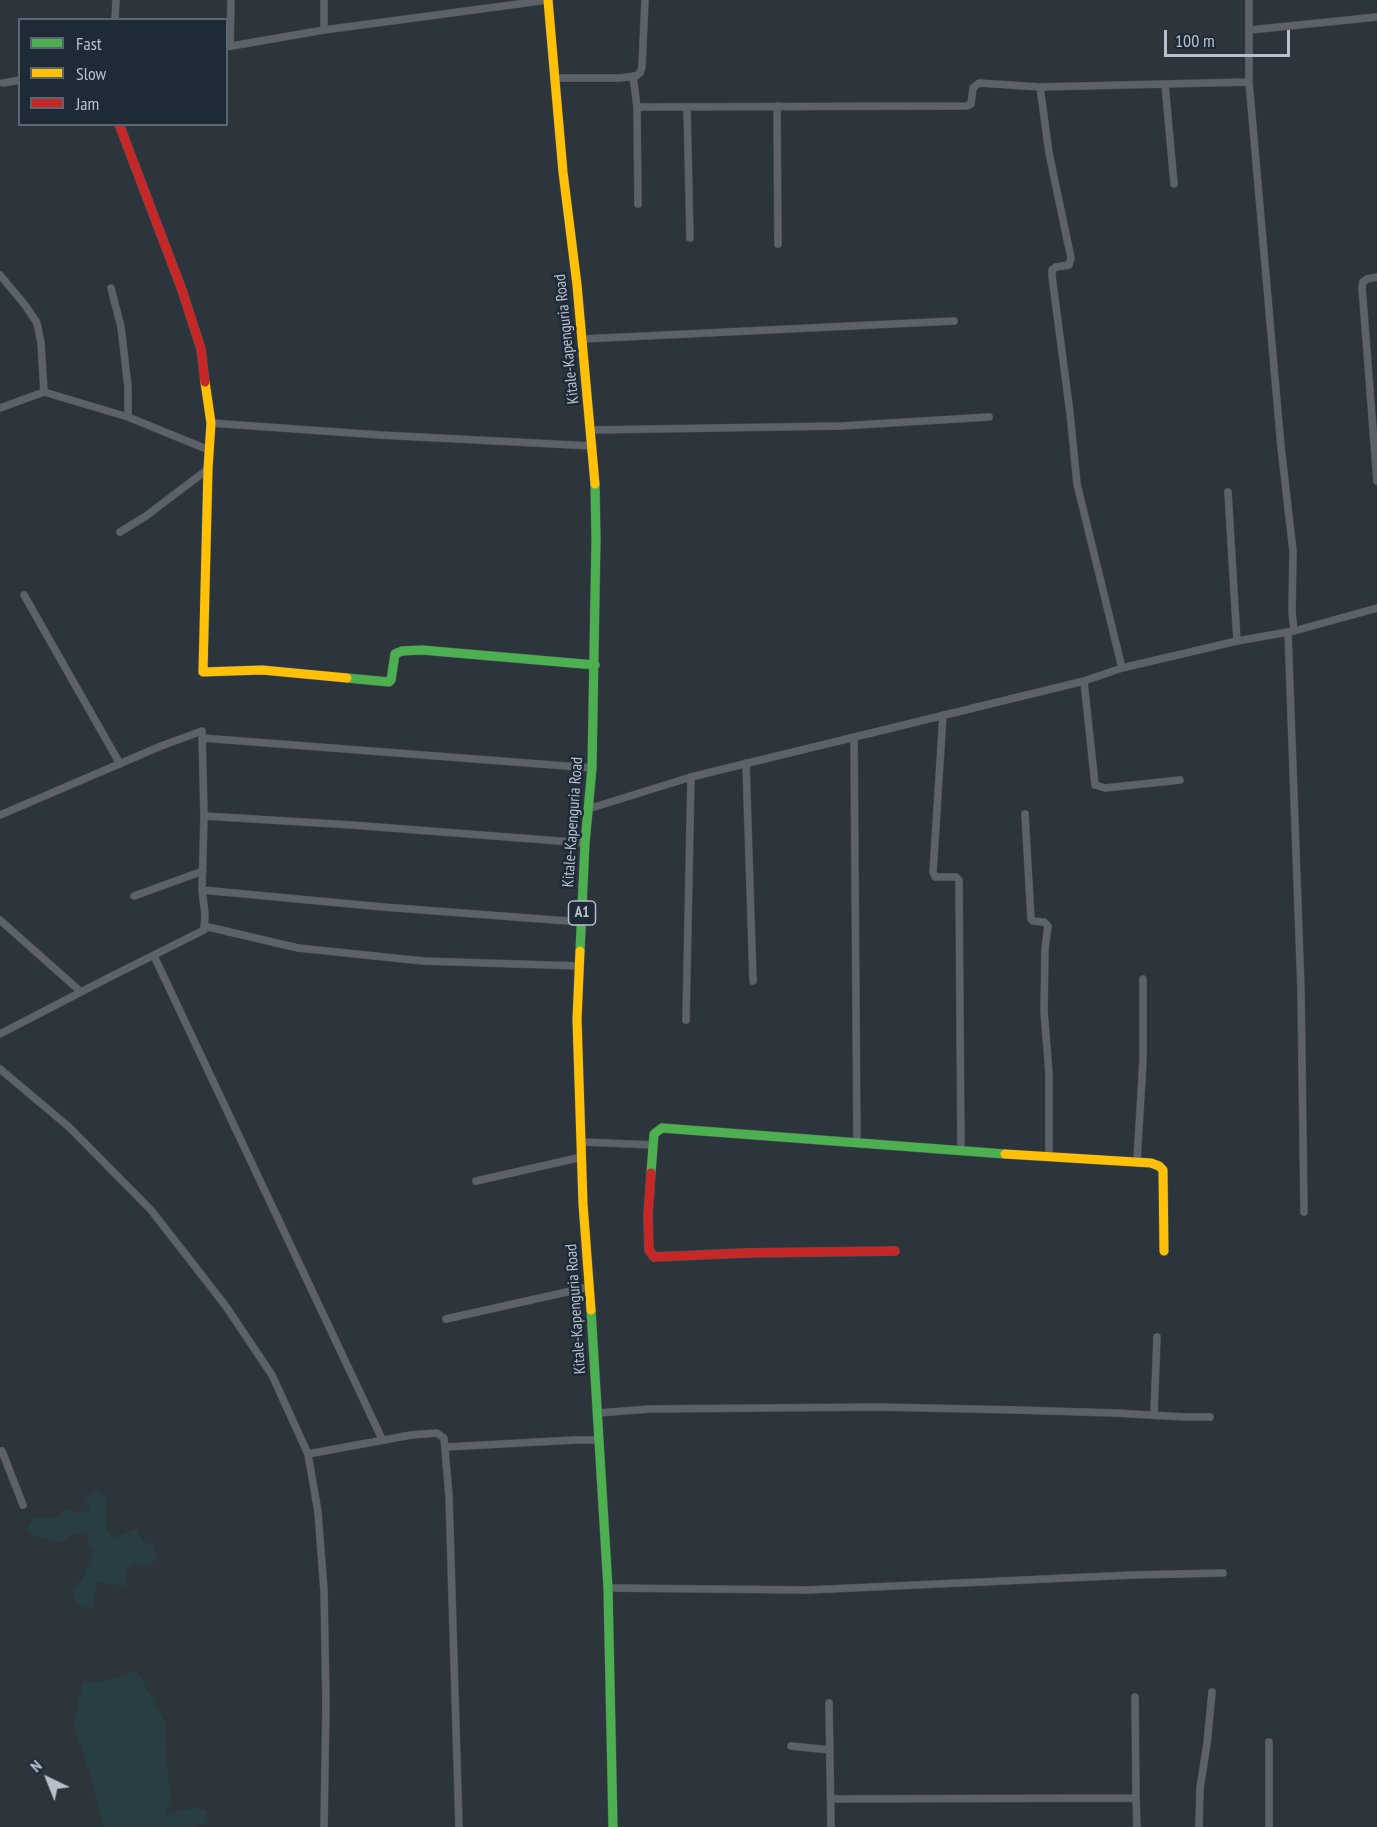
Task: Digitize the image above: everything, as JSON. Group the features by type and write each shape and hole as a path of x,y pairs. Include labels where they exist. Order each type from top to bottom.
{"main road":[{"name":"Kitale-Kapenguria Road","path":"548,0 563,172 593,446 596,539 595,665 592,768 585,843 577,1019 583,1204 608,1588 613,1827"},
{"path":"120,126 164,241 201,349 211,423 203,672 262,670 389,682 392,680 395,654 402,651 422,650 595,665"},
{"path":"895,1251 654,1257 649,1250 648,1215 654,1134 662,1128 669,1128 1156,1164 1163,1170 1164,1251"}],"street":[{"path":"115,18 116,0"},
{"path":"231,0 228,47 324,30 548,0"},
{"path":"324,0 324,30"},
{"path":"556,78 633,76 640,73 645,0"},
{"path":"1249,0 1249,82 1281,447 1293,551 1291,632 1301,990 1304,1212"},
{"path":"1250,30 1377,16"},
{"path":"633,76 637,107 638,204"},
{"path":"3,84 18,80"},
{"path":"637,107 966,106 971,104 973,88 979,83 1040,87 1249,82"},
{"path":"1165,84 1174,184"},
{"path":"1040,87 1051,164 1071,258 1069,265 1052,270 1052,276 1077,484 1122,668"},
{"path":"777,106 778,244"},
{"path":"687,107 690,238"},
{"path":"0,275 37,323 41,343 44,392"},
{"path":"1377,277 1366,279 1362,287 1377,481"},
{"path":"111,288 121,327 128,387 128,417"},
{"path":"583,339 954,321"},
{"path":"0,408 44,392 128,417 209,450"},
{"path":"591,430 841,426 988,417"},
{"path":"211,423 380,435 593,446"},
{"path":"120,532 146,516 208,469"},
{"path":"1228,492 1237,641"},
{"path":"24,595 120,764"},
{"path":"588,809 691,777 1084,681 1122,668 1237,641 1291,632 1377,608"},
{"path":"1084,681 1095,785 1105,788 1180,780"},
{"path":"943,715 933,872 935,877 956,877 959,880 961,1151"},
{"path":"0,815 161,746 202,731 204,930 0,1034"},
{"path":"202,738 592,768"},
{"path":"854,738 857,1142"},
{"path":"746,763 753,981"},
{"path":"686,1020 691,777"},
{"path":"1025,814 1031,919 1044,922 1048,926 1044,1011 1048,1073 1049,1155"},
{"path":"204,816 585,843"},
{"path":"134,896 203,871"},
{"path":"202,890 383,908 581,922"},
{"path":"0,920 81,992"},
{"path":"204,926 298,948 423,961 580,966"},
{"path":"154,956 382,1439"},
{"path":"1137,1161 1143,1060 1143,979"},
{"path":"0,1069 69,1127 151,1210 225,1305 272,1375 308,1454 318,1512 324,1591 326,1704 324,1827"},
{"path":"582,1142 653,1145"},
{"path":"476,1181 582,1157"},
{"path":"446,1319 589,1287"},
{"path":"1154,1415 1157,1337"},
{"path":"598,1413 650,1409 879,1407 1210,1417"},
{"path":"308,1454 382,1439 437,1433 444,1438 459,1827"},
{"path":"446,1447 600,1440"},
{"path":"0,1453 2,1451 23,1505"},
{"path":"608,1588 808,1590 1223,1573"},
{"path":"1199,1827 1200,1788 1212,1692"},
{"path":"1135,1697 1137,1827"},
{"path":"829,1704 831,1827"},
{"path":"1269,1742 1269,1827"},
{"path":"791,1746 831,1749"},
{"path":"831,1799 1136,1798"}],"green space":[{"path":"97,1491 106,1497 106,1529 113,1538 136,1528 143,1542 153,1546 157,1558 150,1566 137,1563 128,1568 125,1586 97,1582 93,1608 86,1608 76,1604 72,1591 82,1579 94,1551 87,1545 89,1531 75,1534 61,1542 25,1532 34,1518 56,1517 66,1509 81,1514 90,1509 86,1497"},
{"path":"137,1671 166,1724 168,1780 172,1796 165,1814 192,1808 206,1810 208,1823 190,1827 104,1827 82,1747 73,1727 83,1682 105,1681"}],"traffic: fast":[{"path":"580,951 585,843 592,768 595,484"},
{"path":"347,678 389,682 395,654 402,651 422,650 595,665"},
{"path":"651,1173 654,1134 662,1128 1005,1154"},
{"path":"591,1310 608,1588 613,1827"}],"traffic: slow":[{"path":"548,0 595,484"},
{"path":"205,382 211,423 203,672 262,670 347,678"},
{"path":"580,951 577,1019 583,1204 591,1310"},
{"path":"1005,1154 1151,1163 1159,1166 1163,1170 1164,1251"}],"traffic: jam":[{"path":"120,126 182,290 201,349 205,382"},
{"path":"651,1173 648,1215 649,1250 654,1257 895,1251"}]}
